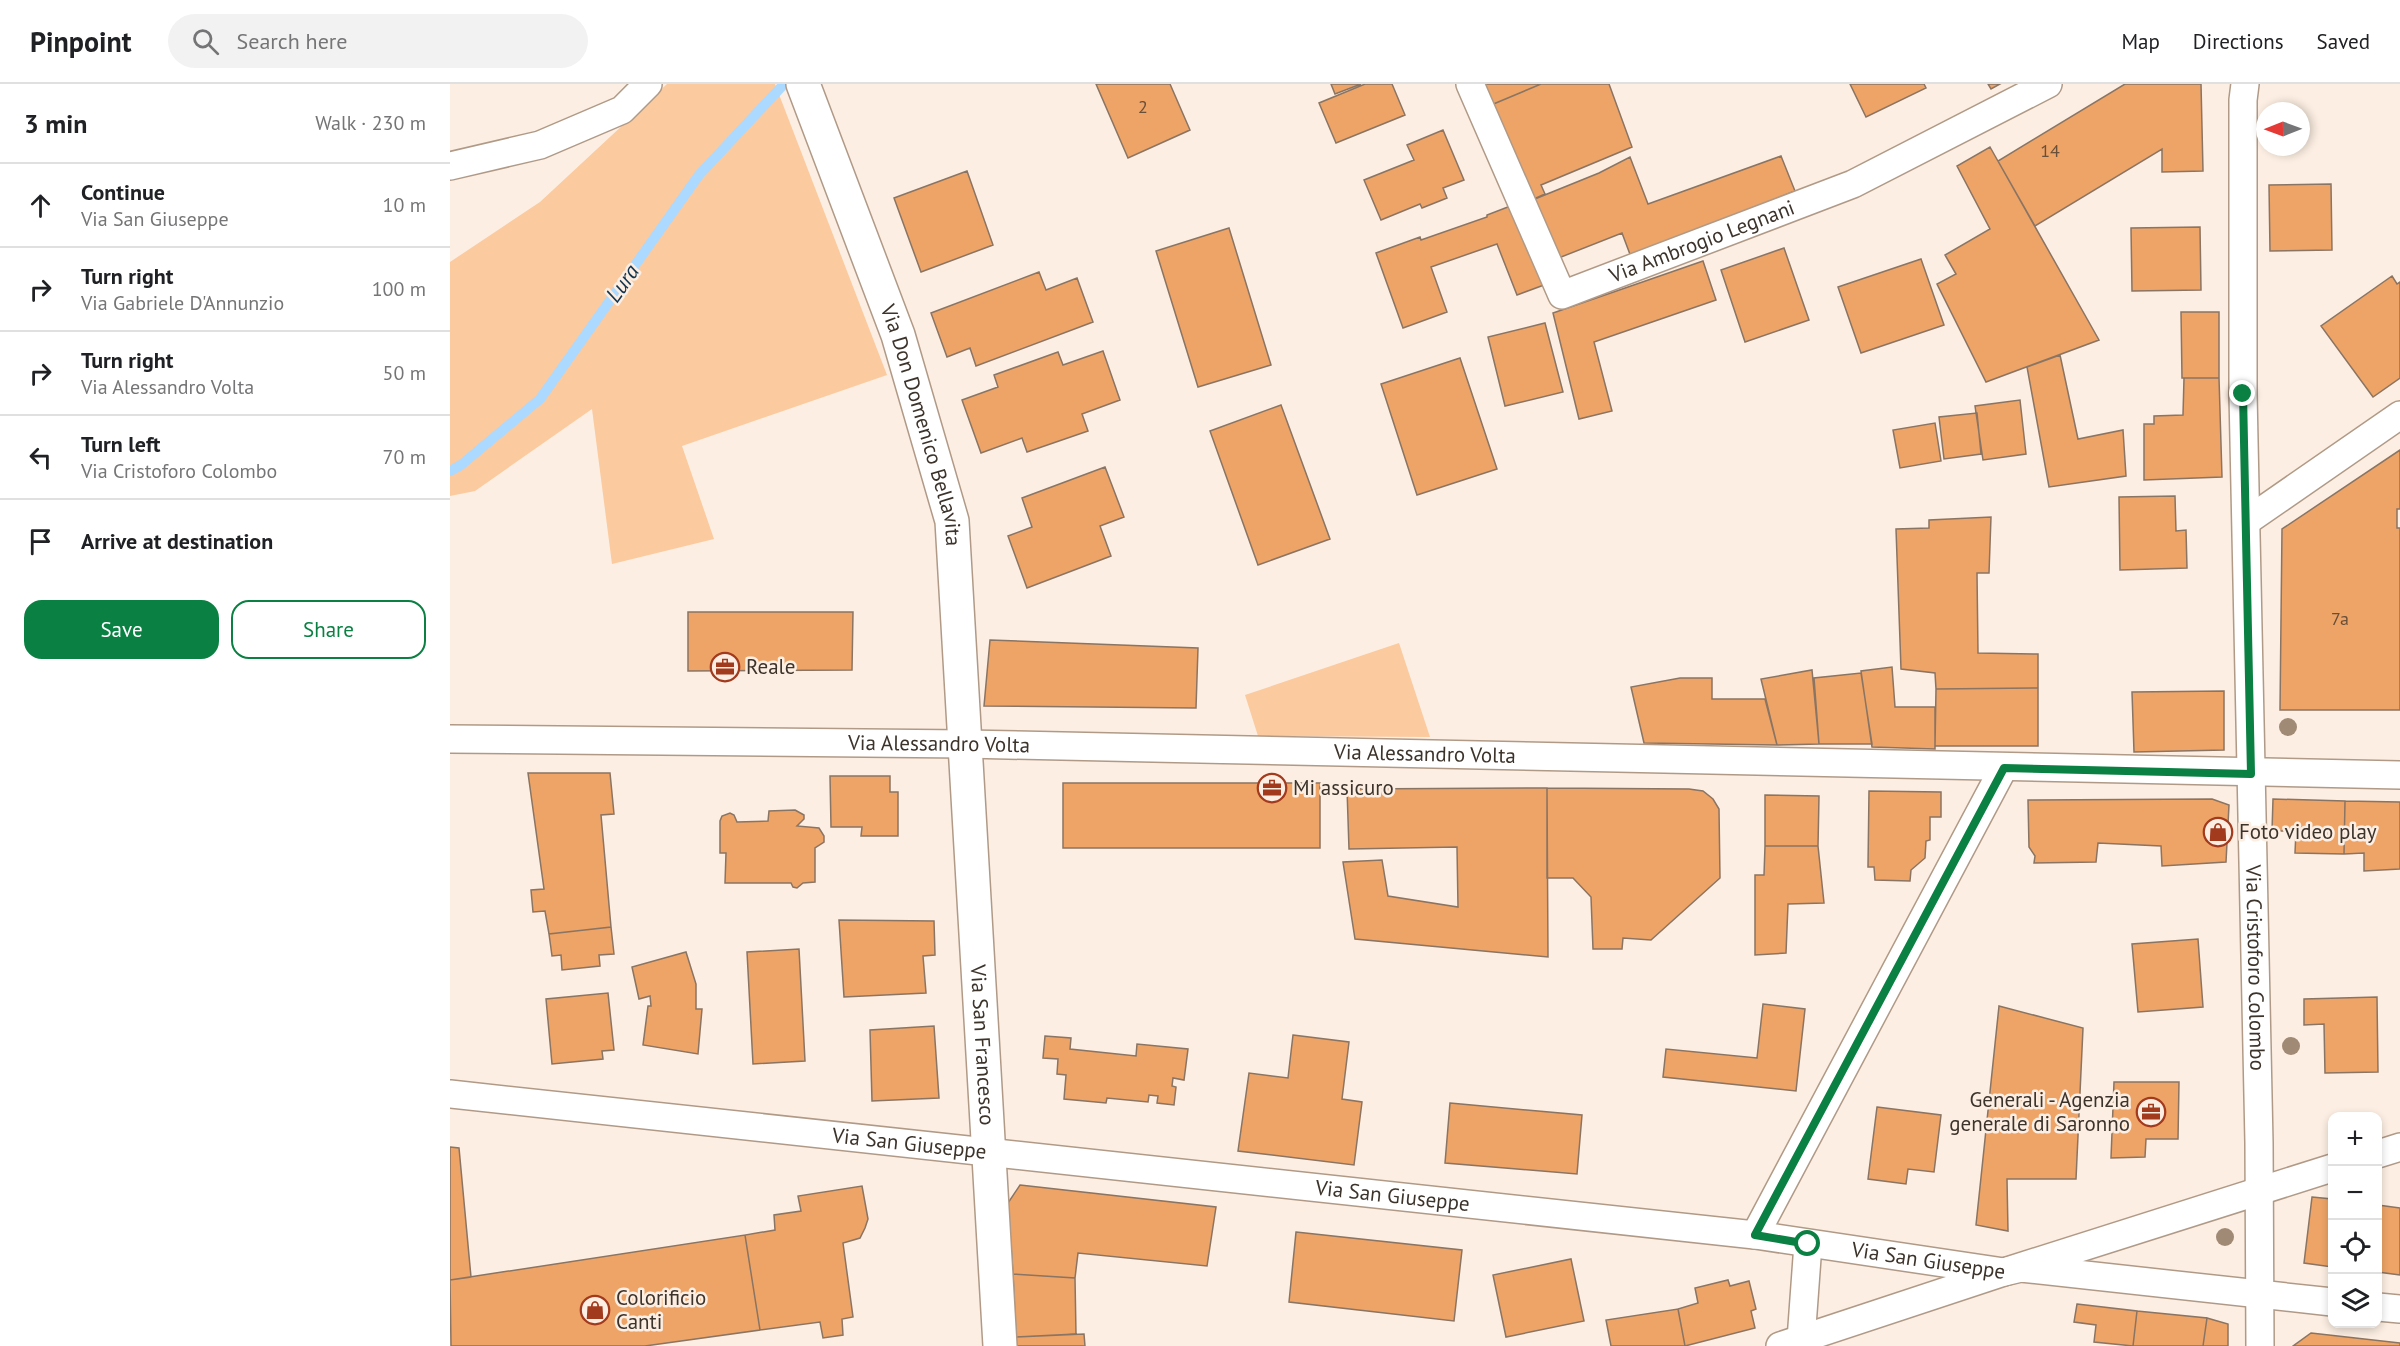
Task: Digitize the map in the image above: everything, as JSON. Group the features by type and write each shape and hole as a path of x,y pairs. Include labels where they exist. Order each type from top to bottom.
{"street":[{"path":"450,166 540,145 622,110 648,84"},
{"name":"Via Don Domenico Bellavita","path":"803,84 898,335 952,521 966,744"},
{"name":"Via Ambrogio Legnani","path":"1470,84 1562,295 1853,184 2048,84"},
{"name":"Via Cristoforo Colombo","path":"2243,89 2243,394 2261,1295 2260,1346"},
{"path":"2247,520 2400,415"},
{"name":"Via Alessandro Volta","path":"450,739 966,744 2400,776"},
{"name":"Via San Francesco","path":"966,744 999,1346"},
{"path":"1755,1235 2004,768"},
{"name":"Via San Giuseppe","path":"450,1094 987,1154 1755,1235 2004,1272 2021,1268 2328,1302"},
{"path":"2382,1153 2400,1147"},
{"path":"1808,1244 1793,1344 2004,1272 2328,1169"},
{"path":"2382,1307 2400,1309"}],"shaded area":[{"path":"667,84 775,84 887,375 682,446 714,539 612,564 592,409 475,491 450,496 450,262 540,202"},
{"path":"1399,643 1430,737 1258,736 1245,695"}],"building":[{"path":"1096,84 1170,84 1190,130 1128,158"},
{"path":"1331,84 1361,84 1335,94"},
{"path":"1365,84 1392,84 1405,115 1336,143 1319,103"},
{"path":"1475,84 1541,84 1484,108"},
{"path":"1541,84 1609,84 1632,147 1541,185 1545,194 1525,203 1484,108"},
{"path":"1850,84 1924,84 1926,88 1866,117"},
{"path":"1988,84 2000,84 1991,89"},
{"path":"2125,84 2201,84 2203,171 2162,172 2162,149 2035,226 1998,161"},
{"path":"1443,130 1464,180 1443,188 1447,198 1422,208 1420,204 1381,220 1364,180 1414,160 1407,145"},
{"path":"1990,147 2099,340 1986,382 1937,284 1956,274 1945,255 1990,229 1957,166"},
{"path":"1781,156 1795,191 1631,257 1622,233 1551,261 1525,203 1599,173 1630,157 1648,204"},
{"path":"967,171 993,245 921,272 894,198"},
{"path":"2331,184 2332,250 2270,251 2269,185"},
{"path":"1513,205 1544,285 1517,295 1497,244 1431,267 1447,312 1403,328 1376,253 1487,217 1487,215"},
{"path":"2200,227 2201,290 2132,291 2131,228"},
{"path":"1229,228 1271,365 1198,387 1156,251"},
{"path":"1784,248 1809,320 1745,342 1721,270"},
{"path":"1921,259 1944,325 1861,353 1838,287"},
{"path":"1703,261 1716,300 1594,342 1612,411 1579,419 1553,313"},
{"path":"1039,272 1046,290 1077,278 1093,322 976,366 970,348 947,357 931,313"},
{"path":"2392,276 2397,284 2400,282 2400,378 2373,397 2321,326"},
{"path":"2181,312 2219,312 2219,378 2182,378"},
{"path":"1545,323 1563,392 1505,406 1488,337"},
{"path":"1103,351 1120,400 1082,414 1088,431 1027,452 1022,438 981,453 962,400 998,387 994,375 1058,352 1063,365"},
{"path":"2060,355 2078,439 2123,430 2126,476 2049,487 2027,367"},
{"path":"1460,358 1497,469 1417,495 1381,384"},
{"path":"2184,378 2219,378 2222,477 2144,480 2144,424 2154,424 2154,416 2183,415"},
{"path":"2020,400 2026,454 1983,460 1975,406"},
{"path":"1281,405 1330,539 1258,565 1210,431"},
{"path":"1977,413 1981,454 1944,459 1939,417"},
{"path":"1935,423 1941,461 1900,468 1893,430"},
{"path":"2400,450 2400,509 2397,509 2397,528 2400,528 2400,710 2280,710 2282,529"},
{"path":"1105,467 1124,517 1100,526 1111,556 1027,588 1008,536 1032,527 1022,498"},
{"path":"2175,496 2176,531 2186,530 2187,568 2120,570 2119,497"},
{"path":"1991,517 1989,573 1977,573 1978,653 2038,654 2038,688 1936,689 1935,673 1901,669 1896,529 1929,528 1929,520"},
{"path":"688,612 853,612 852,670 688,671"},
{"path":"990,640 1198,648 1196,708 984,706"},
{"path":"1892,667 1895,707 1935,707 1935,749 1872,747 1861,671"},
{"path":"1812,670 1819,744 1777,745 1761,679"},
{"path":"1861,673 1872,744 1819,744 1814,678"},
{"path":"1680,678 1712,678 1712,699 1765,699 1777,745 1644,743 1631,687"},
{"path":"2038,688 2038,746 1935,746 1936,689"},
{"path":"2224,691 2224,750 2134,752 2132,692"},
{"path":"528,773 610,773 614,814 601,815 611,927 549,934 545,911 533,912 531,890 544,889"},
{"path":"830,776 890,776 890,792 898,792 898,836 861,836 862,827 831,827"},
{"path":"1063,783 1320,783 1320,848 1063,848"},
{"path":"1547,788 1548,957 1355,939 1343,862 1382,860 1388,896 1458,907 1457,847 1349,849 1347,789"},
{"path":"1547,788 1703,791 1713,799 1719,809 1720,878 1651,940 1623,938 1622,949 1593,949 1591,897 1573,878 1547,878"},
{"path":"1869,791 1941,792 1941,817 1930,817 1930,840 1926,841 1925,858 1911,870 1910,881 1875,880 1874,867 1868,867"},
{"path":"1765,795 1819,796 1818,846 1765,846"},
{"path":"2212,799 2229,805 2226,862 2162,866 2161,846 2098,843 2096,862 2034,863 2035,856 2029,847 2028,800"},
{"path":"2273,799 2345,801 2344,854 2295,853 2296,831 2272,831"},
{"path":"2345,801 2400,802 2400,869 2364,871 2364,853 2344,854"},
{"path":"795,810 804,815 804,819 797,826 819,828 824,836 824,842 815,848 815,882 803,883 797,888 791,883 725,883 726,853 720,853 722,816 730,813 734,815 737,822 768,821 769,811"},
{"path":"1765,846 1818,846 1824,903 1788,904 1786,953 1755,955 1755,875 1764,875"},
{"path":"839,920 934,921 935,955 923,956 926,993 844,997"},
{"path":"611,927 614,954 599,955 600,966 562,970 561,955 552,956 549,934"},
{"path":"2198,939 2203,1007 2138,1012 2132,944"},
{"path":"799,949 805,1061 753,1064 747,952"},
{"path":"686,952 696,984 696,1009 702,1009 698,1054 643,1045 648,1006 651,1006 650,996 639,999 632,967"},
{"path":"608,993 614,1050 602,1051 603,1059 552,1064 546,999"},
{"path":"2377,997 2378,1072 2325,1073 2324,1024 2304,1025 2304,999"},
{"path":"1763,1004 1805,1009 1796,1091 1663,1077 1666,1049 1757,1058"},
{"path":"1999,1006 2083,1028 2076,1179 2007,1179 2008,1231 1976,1225"},
{"path":"934,1026 939,1098 872,1101 870,1030"},
{"path":"1293,1035 1349,1042 1342,1099 1362,1102 1354,1165 1238,1151 1249,1073 1288,1078"},
{"path":"1045,1036 1071,1038 1070,1049 1136,1056 1137,1044 1188,1049 1184,1080 1173,1078 1172,1086 1176,1087 1174,1105 1157,1103 1158,1096 1149,1095 1148,1102 1107,1098 1106,1103 1064,1099 1066,1075 1057,1074 1058,1059 1043,1058"},
{"path":"2114,1082 2179,1082 2178,1139 2146,1139 2145,1157 2111,1158"},
{"path":"1450,1103 1582,1115 1577,1174 1445,1163"},
{"path":"1877,1107 1941,1115 1934,1172 1908,1169 1906,1184 1868,1179"},
{"path":"450,1147 459,1148 471,1277 450,1280"},
{"path":"1020,1185 1216,1207 1207,1266 1078,1253 1075,1278 1013,1274 1008,1203"},
{"path":"862,1186 868,1219 865,1228 860,1238 843,1243 853,1317 842,1319 843,1335 823,1338 820,1322 760,1330 745,1235 775,1230 774,1215 801,1211 798,1196"},
{"path":"2312,1197 2328,1199 2328,1266 2304,1263"},
{"path":"2382,1206 2400,1208 2400,1275 2382,1273"},
{"path":"1296,1232 1462,1250 1454,1321 1289,1302"},
{"path":"745,1235 760,1330 645,1346 451,1346 450,1280"},
{"path":"1571,1259 1584,1321 1506,1337 1493,1275"},
{"path":"1013,1274 1075,1278 1076,1334 1016,1337"},
{"path":"1728,1280 1730,1286 1749,1281 1756,1309 1751,1311 1755,1328 1685,1346 1678,1309 1698,1303 1695,1288"},
{"path":"2077,1304 2137,1311 2133,1346 2094,1342 2096,1325 2074,1322"},
{"path":"1678,1309 1685,1346 1611,1346 1606,1320"},
{"path":"2137,1311 2207,1318 2203,1346 2133,1346"},
{"path":"2207,1318 2228,1324 2228,1346 2203,1346"},
{"path":"2311,1333 2400,1343 2400,1346 2293,1346"},
{"path":"1084,1334 1085,1346 1016,1346 1016,1337"}],"waterway":[{"name":"Lura","path":"450,471 461,465 540,399 699,175 784,84"}],"place":[{"name":"Reale","path":"725,667"},
{"name":"Mi assicuro","path":"1272,788"},
{"name":"Foto video play","path":"2218,832"},
{"name":"Generali - Agenzia generale di Saronno","path":"2151,1112"},
{"name":"Colorificio Canti","path":"595,1310"}],"route":[{"path":"1808,1244 1755,1235 2004,768 2251,774 2243,394"}]}
